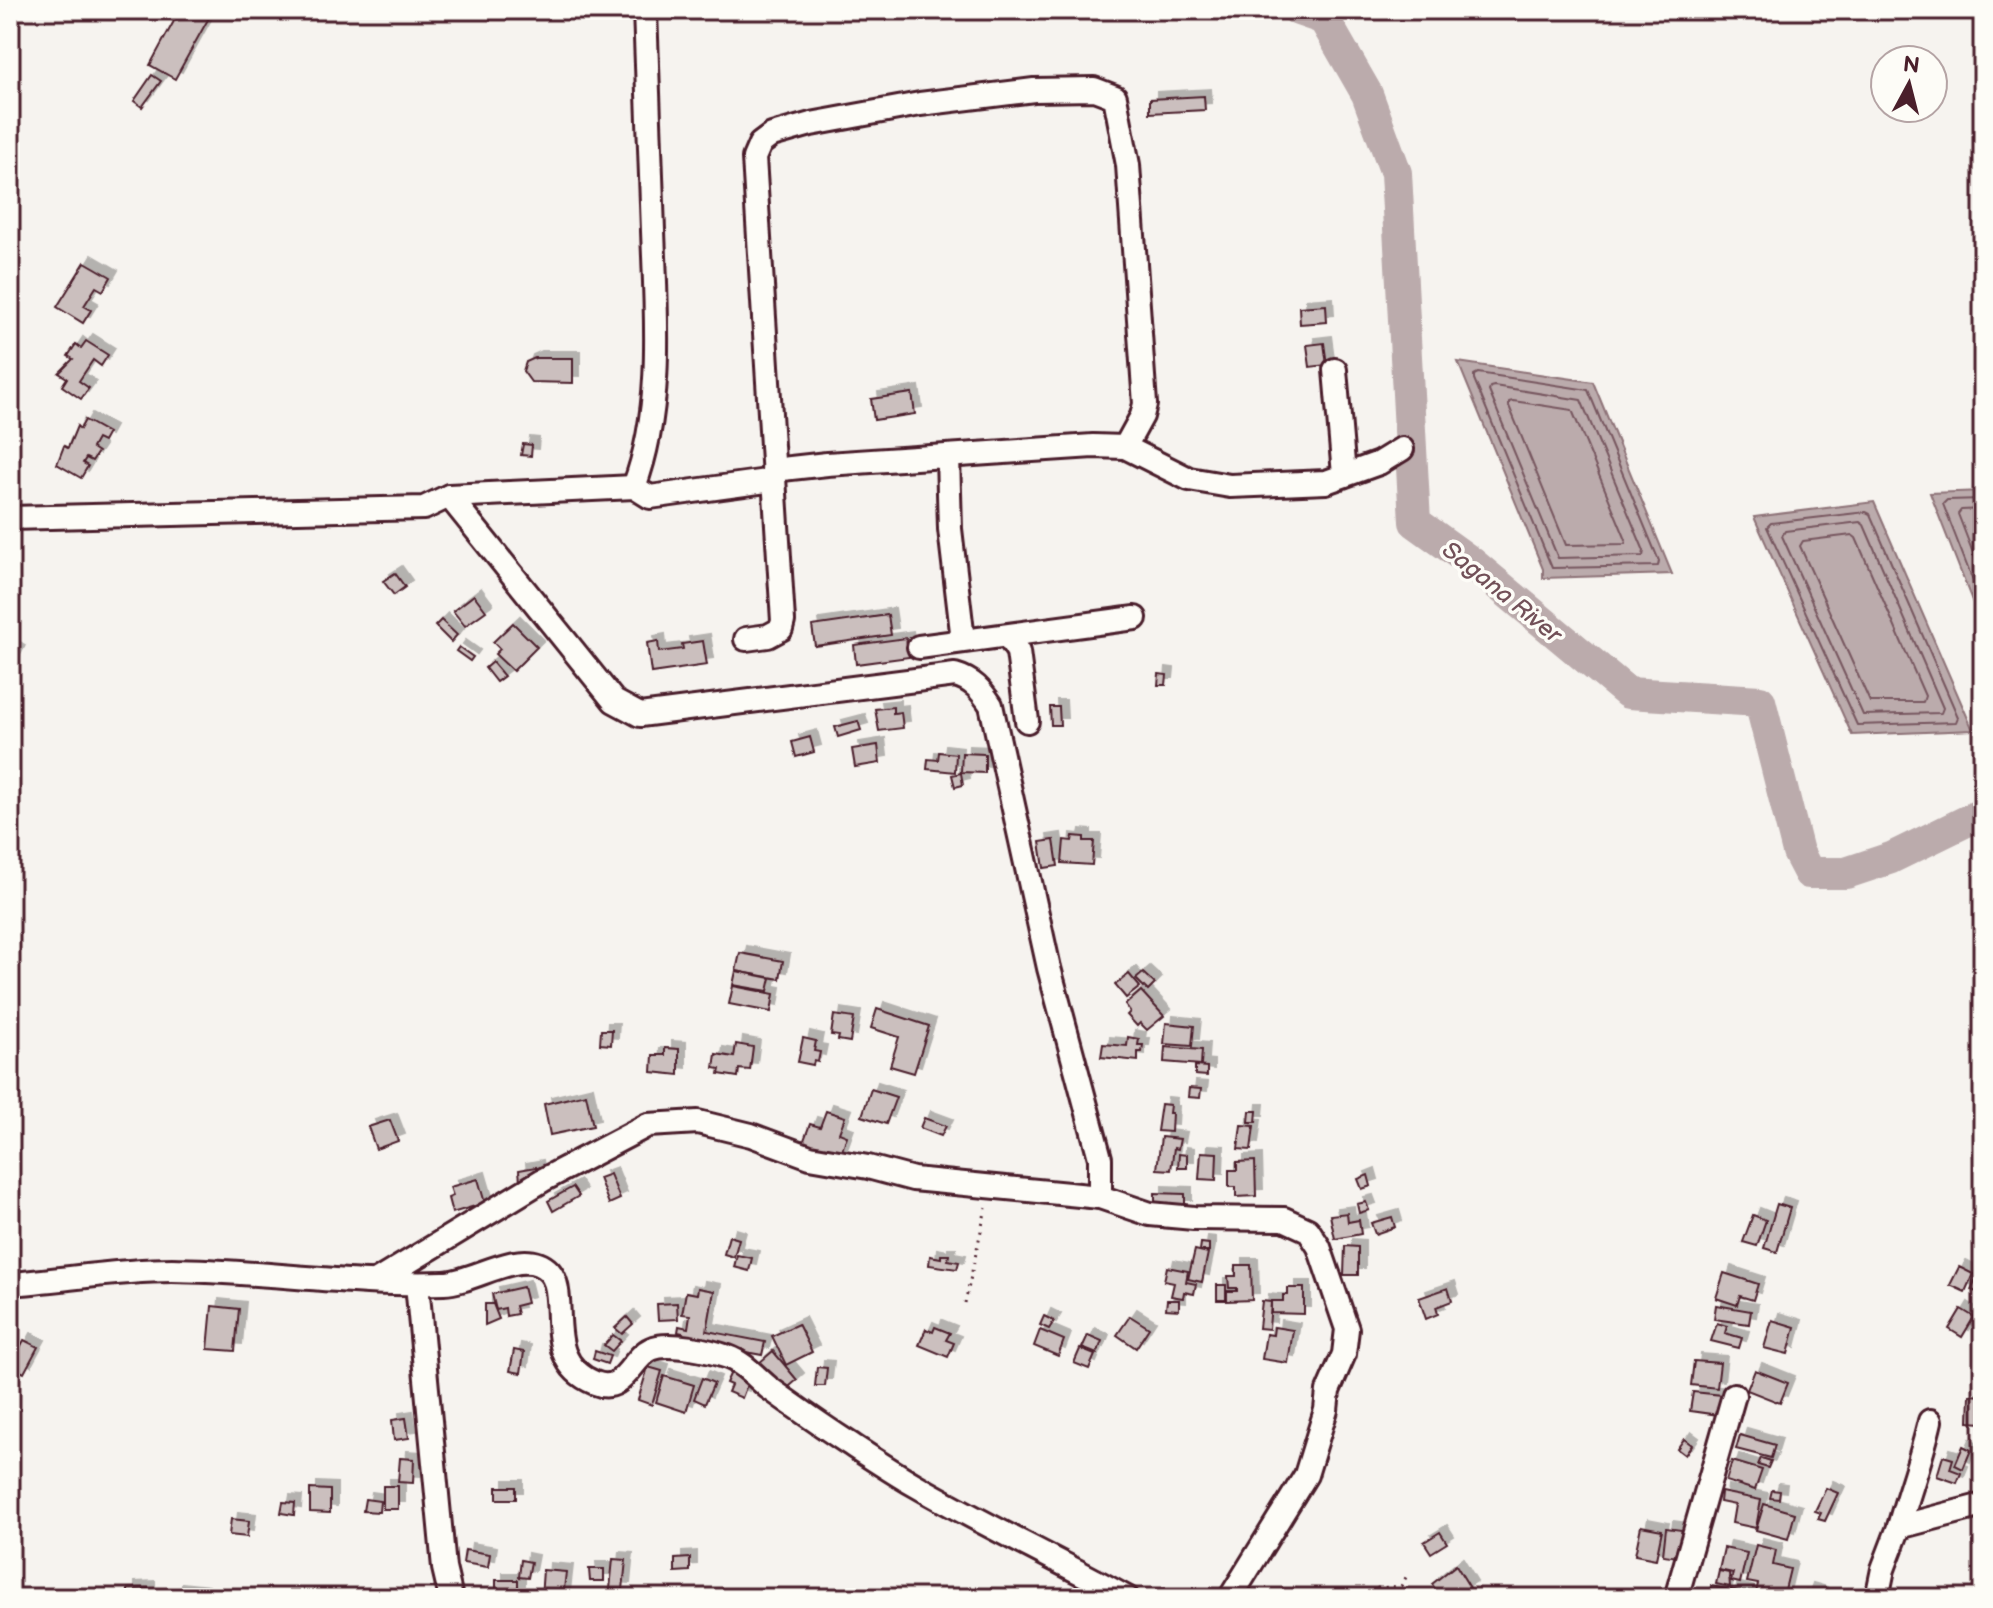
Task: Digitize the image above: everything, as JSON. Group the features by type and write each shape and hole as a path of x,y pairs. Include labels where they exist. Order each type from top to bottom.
{"street":[{"path":"634,487 640,472 650,419 654,348 645,10"},
{"path":"746,639 768,636 781,629 783,621 754,158 760,144 772,135 811,124 920,104 1034,90 1094,89 1115,97 1128,165 1145,404 1125,447"},
{"path":"1335,370 1344,475"},
{"path":"10,518 424,508 449,496 634,487 650,497 827,464 1093,446 1125,447 1189,479 1209,484 1326,482 1379,463 1402,449"},
{"path":"948,456 950,529 963,640"},
{"path":"449,496 603,688 628,711 654,715 955,675 967,678 983,692 991,705 1063,1026 1100,1158 1100,1197"},
{"path":"919,647 1135,618"},
{"path":"1008,636 1018,652 1027,721"},
{"path":"377,1281 543,1180 648,1125 698,1122 751,1135 810,1157 913,1179 1100,1197 1150,1214 1284,1219 1308,1230 1319,1247 1347,1329 1344,1354 1328,1391 1326,1410 1306,1475 1230,1598"},
{"path":"10,1284 126,1271 168,1270 417,1284 455,1282 521,1262 537,1263 552,1275 558,1287 559,1339 573,1368 585,1378 599,1385 620,1382 649,1349 660,1347 708,1351 733,1359 806,1416 916,1485 1127,1598"},
{"path":"417,1284 444,1568 451,1598"},
{"path":"1676,1598 1734,1395"},
{"path":"1877,1598 1883,1569 1912,1480 1921,1462 1930,1421"},
{"path":"1899,1527 1983,1505"}],"path":[{"path":"965,1303 988,1199 1017,1188"},
{"path":"1364,1598 1378,1588 1401,1586 1408,1574"}],"water":[{"path":"1458,362 1593,382 1672,574 1543,578 1543,569"},
{"path":"1983,491 1983,629 1930,493"},
{"path":"1874,502 1973,730 1852,735 1754,517"}],"building":[{"path":"165,10 178,10 173,20 163,14"},
{"path":"180,10 204,10 211,14 175,79 150,65"},
{"path":"152,75 161,81 142,107 134,101"},
{"path":"1204,96 1205,110 1150,113 1150,99"},
{"path":"85,262 111,277 103,291 96,287 84,306 91,310 83,323 57,307"},
{"path":"1326,305 1327,322 1300,324 1299,307"},
{"path":"86,341 108,355 101,366 93,360 79,381 89,388 81,399 62,386 67,378 59,373 73,359 68,356 76,344 81,348"},
{"path":"1324,343 1327,365 1310,367 1307,345"},
{"path":"535,358 573,358 573,383 531,382 523,371 526,362"},
{"path":"912,393 915,414 874,420 871,399"},
{"path":"85,420 108,433 103,442 97,439 92,448 98,452 92,461 86,458 83,463 88,466 81,478 57,464 64,446 68,448 77,426 80,429"},
{"path":"523,444 532,445 531,456 521,455"},
{"path":"395,573 405,587 394,595 383,581"},
{"path":"474,595 486,611 465,626 453,611"},
{"path":"888,615 891,635 815,646 812,626"},
{"path":"441,620 457,635 451,642 435,626"},
{"path":"513,623 537,647 513,671 495,654 500,649 493,642"},
{"path":"906,638 909,657 856,664 854,645"},
{"path":"658,641 659,652 683,649 682,644 703,641 707,665 651,673 647,643"},
{"path":"10,647 18,652 12,664 10,663"},
{"path":"459,647 473,657 470,661 456,651"},
{"path":"492,662 504,676 496,682 485,668"},
{"path":"1159,674 1167,675 1166,685 1158,685"},
{"path":"893,707 893,713 901,712 903,728 879,731 875,709"},
{"path":"1050,707 1059,707 1060,725 1051,725"},
{"path":"858,721 861,730 838,737 835,727"},
{"path":"810,737 814,752 796,757 792,742"},
{"path":"878,745 880,763 855,767 852,749"},
{"path":"939,752 956,754 955,772 927,769 928,759 938,760"},
{"path":"962,753 985,754 985,773 961,772"},
{"path":"961,773 963,785 955,787 952,775"},
{"path":"1073,836 1094,841 1092,865 1062,863 1064,840 1072,841"},
{"path":"1054,840 1058,866 1044,868 1040,842"},
{"path":"740,953 783,961 780,979 736,971"},
{"path":"736,971 771,978 768,991 733,985"},
{"path":"1143,973 1155,984 1148,991 1136,979"},
{"path":"1129,974 1140,987 1126,998 1115,985"},
{"path":"733,986 774,994 771,1012 729,1004"},
{"path":"1141,991 1164,1016 1147,1030 1140,1023 1137,1026 1127,1015 1130,1012 1125,1005"},
{"path":"877,1009 929,1026 914,1073 890,1066 899,1037 871,1028"},
{"path":"834,1015 854,1018 850,1042 831,1035"},
{"path":"1166,1023 1194,1026 1192,1046 1164,1044"},
{"path":"601,1030 612,1030 611,1045 600,1044"},
{"path":"1128,1037 1139,1039 1138,1045 1143,1045 1142,1052 1138,1052 1138,1061 1101,1057 1103,1044 1127,1046"},
{"path":"803,1038 816,1041 814,1051 820,1052 818,1062 814,1061 813,1065 798,1062"},
{"path":"736,1044 753,1047 750,1070 739,1069 738,1077 719,1074 720,1069 714,1068 716,1054 734,1057"},
{"path":"1165,1047 1202,1050 1201,1065 1164,1062"},
{"path":"665,1048 679,1049 679,1075 652,1072 653,1055 665,1055"},
{"path":"1195,1066 1207,1067 1207,1076 1195,1075"},
{"path":"1189,1088 1201,1089 1200,1098 1188,1097"},
{"path":"871,1089 896,1097 886,1124 862,1116"},
{"path":"586,1094 593,1126 550,1135 544,1104"},
{"path":"1161,1104 1170,1105 1171,1132 1157,1131"},
{"path":"826,1111 845,1117 839,1133 847,1136 840,1156 803,1143 810,1124 820,1127"},
{"path":"1250,1111 1257,1111 1256,1122 1249,1122"},
{"path":"924,1118 946,1126 941,1136 920,1128"},
{"path":"390,1120 398,1141 376,1149 368,1127"},
{"path":"1241,1125 1254,1126 1251,1150 1238,1149"},
{"path":"1161,1137 1180,1139 1178,1149 1174,1148 1171,1170 1157,1169"},
{"path":"1201,1152 1217,1153 1216,1180 1199,1179"},
{"path":"1179,1154 1187,1155 1187,1168 1178,1168"},
{"path":"1255,1161 1256,1196 1236,1197 1236,1187 1229,1187 1229,1170 1237,1170 1237,1162"},
{"path":"536,1167 538,1179 520,1181 519,1170"},
{"path":"610,1174 620,1199 609,1204 599,1178"},
{"path":"1368,1175 1371,1186 1362,1189 1358,1179"},
{"path":"478,1179 485,1203 452,1213 448,1198 453,1196 450,1187"},
{"path":"573,1187 579,1196 553,1211 548,1201"},
{"path":"1155,1193 1185,1194 1185,1207 1155,1207"},
{"path":"1366,1202 1369,1210 1359,1213 1357,1204"},
{"path":"1777,1204 1790,1208 1777,1252 1764,1248"},
{"path":"1347,1213 1348,1222 1359,1220 1361,1234 1335,1239 1330,1215"},
{"path":"1753,1215 1766,1220 1757,1246 1743,1242"},
{"path":"1392,1217 1395,1227 1375,1234 1371,1223"},
{"path":"729,1236 739,1239 734,1257 724,1254"},
{"path":"1201,1243 1209,1244 1209,1251 1200,1251"},
{"path":"1345,1246 1358,1247 1358,1275 1344,1275"},
{"path":"1195,1250 1208,1253 1202,1282 1188,1279"},
{"path":"737,1255 752,1258 749,1271 734,1267"},
{"path":"941,1255 949,1255 948,1260 959,1262 957,1269 929,1265 930,1256 941,1258"},
{"path":"1236,1265 1251,1265 1252,1300 1227,1301 1227,1291 1237,1291 1237,1288 1229,1288 1228,1276 1236,1276"},
{"path":"1167,1267 1188,1271 1186,1282 1196,1284 1194,1294 1184,1292 1183,1298 1171,1296 1174,1283 1164,1281"},
{"path":"1959,1267 1973,1274 1965,1292 1950,1285"},
{"path":"1724,1273 1758,1284 1753,1300 1740,1296 1737,1305 1716,1298"},
{"path":"1977,1276 1983,1278 1979,1293 1971,1290"},
{"path":"1217,1285 1226,1285 1226,1300 1217,1300"},
{"path":"523,1287 527,1303 515,1306 517,1314 506,1316 505,1308 496,1310 492,1294"},
{"path":"698,1288 714,1291 707,1331 765,1342 762,1355 681,1340 683,1333 678,1332 679,1326 688,1328 690,1315 682,1314 686,1292 697,1294"},
{"path":"1288,1288 1304,1288 1304,1314 1271,1313 1271,1301 1283,1301 1283,1295 1288,1295"},
{"path":"1448,1288 1452,1301 1436,1307 1438,1314 1426,1319 1419,1298"},
{"path":"1167,1300 1179,1300 1179,1310 1166,1309"},
{"path":"1262,1301 1271,1302 1269,1329 1259,1328"},
{"path":"677,1303 678,1319 658,1320 657,1304"},
{"path":"485,1304 493,1304 499,1319 485,1325"},
{"path":"1716,1305 1751,1311 1749,1324 1714,1319"},
{"path":"212,1306 239,1309 235,1351 208,1349"},
{"path":"1961,1309 1974,1317 1962,1337 1949,1329"},
{"path":"1044,1316 1054,1321 1049,1329 1040,1325"},
{"path":"1130,1316 1149,1328 1136,1348 1117,1335"},
{"path":"627,1317 633,1324 622,1334 615,1328"},
{"path":"1772,1320 1795,1327 1788,1354 1764,1348"},
{"path":"1717,1323 1727,1326 1725,1333 1742,1338 1739,1348 1711,1341"},
{"path":"798,1324 812,1352 786,1365 772,1336"},
{"path":"935,1327 950,1333 946,1340 954,1343 948,1357 919,1345 926,1329 933,1332"},
{"path":"1274,1327 1293,1330 1288,1363 1262,1359 1266,1334 1273,1335"},
{"path":"1040,1330 1064,1340 1058,1356 1034,1346"},
{"path":"613,1335 621,1341 612,1351 604,1345"},
{"path":"1088,1335 1102,1341 1097,1354 1082,1348"},
{"path":"24,1340 38,1347 24,1373 10,1366"},
{"path":"1080,1349 1095,1355 1089,1369 1074,1363"},
{"path":"514,1350 524,1352 521,1373 510,1371"},
{"path":"595,1351 610,1356 607,1364 593,1359"},
{"path":"773,1351 797,1380 783,1392 759,1363"},
{"path":"1694,1361 1720,1363 1717,1388 1691,1385"},
{"path":"648,1367 662,1371 652,1405 638,1400"},
{"path":"817,1367 827,1368 825,1386 815,1386"},
{"path":"1755,1370 1788,1383 1780,1403 1747,1390"},
{"path":"731,1372 750,1377 742,1398 728,1392 731,1385 726,1383"},
{"path":"664,1376 694,1385 686,1412 656,1402"},
{"path":"702,1378 714,1383 705,1404 694,1399"},
{"path":"1693,1392 1722,1395 1719,1415 1690,1411"},
{"path":"1970,1395 1983,1396 1983,1423 1969,1422"},
{"path":"406,1418 409,1438 394,1440 392,1420"},
{"path":"1740,1435 1775,1445 1771,1458 1736,1449"},
{"path":"1684,1439 1692,1445 1685,1455 1677,1449"},
{"path":"1963,1446 1971,1450 1963,1469 1955,1465"},
{"path":"1943,1456 1953,1459 1950,1469 1961,1473 1957,1483 1937,1476"},
{"path":"400,1458 414,1459 413,1483 398,1482"},
{"path":"1761,1458 1771,1461 1768,1468 1758,1465"},
{"path":"1732,1461 1762,1470 1755,1490 1726,1481"},
{"path":"383,1486 398,1486 398,1509 383,1509"},
{"path":"497,1487 516,1487 516,1499 497,1499"},
{"path":"1826,1488 1838,1493 1825,1521 1818,1519 1821,1513 1815,1511"},
{"path":"310,1489 330,1490 330,1513 310,1512"},
{"path":"1772,1490 1780,1491 1779,1499 1770,1498"},
{"path":"1721,1492 1761,1500 1756,1528 1732,1523 1735,1505 1720,1502"},
{"path":"365,1499 380,1501 379,1512 363,1511"},
{"path":"283,1502 295,1503 294,1515 281,1513"},
{"path":"1764,1504 1795,1513 1788,1539 1756,1530"},
{"path":"231,1519 249,1521 247,1537 229,1535"},
{"path":"1641,1526 1662,1530 1656,1559 1635,1555"},
{"path":"1666,1528 1682,1530 1678,1557 1663,1555"},
{"path":"1440,1532 1447,1543 1431,1553 1424,1542"},
{"path":"1756,1545 1776,1550 1773,1565 1790,1569 1783,1598 1756,1592 1758,1584 1747,1582"},
{"path":"1724,1548 1747,1553 1740,1583 1731,1581 1733,1573 1719,1570"},
{"path":"465,1550 490,1554 488,1567 463,1563"},
{"path":"690,1558 690,1571 675,1572 675,1559"},
{"path":"613,1559 626,1560 623,1590 610,1589"},
{"path":"521,1560 531,1562 528,1578 519,1577"},
{"path":"1456,1565 1470,1588 1454,1598 1441,1598 1432,1584"},
{"path":"589,1569 604,1569 604,1581 590,1581"},
{"path":"543,1570 566,1572 563,1598 541,1598"},
{"path":"1719,1571 1729,1573 1730,1587 1716,1584"},
{"path":"496,1580 518,1580 518,1592 496,1592"},
{"path":"1711,1586 1726,1589 1724,1598 1709,1598"},
{"path":"148,1588 148,1598 128,1598 128,1589"},
{"path":"1731,1589 1748,1594 1747,1598 1728,1598"},
{"path":"175,1590 202,1593 202,1598 175,1598"},
{"path":"1806,1590 1820,1594 1819,1598 1803,1598"}],"waterway":[{"name":"Sagana River","path":"1298,10 1324,19 1367,94 1396,173 1415,522 1472,563 1628,693 1760,701 1798,852 1809,873 1846,873 1891,858 1983,813"}]}
